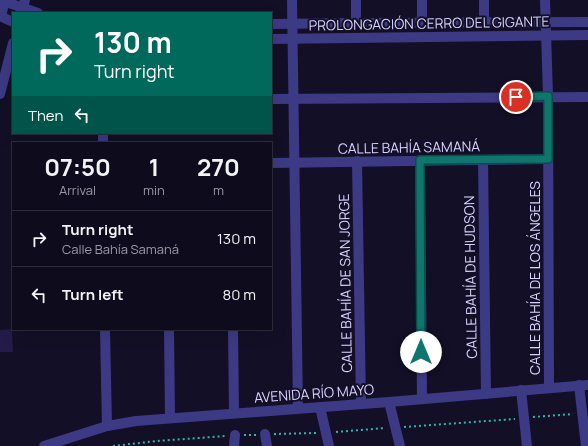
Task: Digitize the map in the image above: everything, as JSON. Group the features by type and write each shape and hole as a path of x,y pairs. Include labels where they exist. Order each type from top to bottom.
{"street":[{"path":"292,0 298,408"},
{"path":"356,0 356,23"},
{"path":"422,0 422,22"},
{"path":"484,0 484,22"},
{"name":"CALLE BAHÍA DE LOS ÁNGELES","path":"545,0 548,96 549,388"},
{"path":"12,22 0,17 3,1 36,12"},
{"name":"PROLONGACIÓN CERRO DEL GIGANTE","path":"272,24 588,22"},
{"name":"PROLONGACIÓN CERRO DEL GIGANTE","path":"272,39 588,35"},
{"path":"0,94 4,68 12,46"},
{"path":"272,99 548,96 588,97"},
{"name":"CALLE BAHÍA SAMANÁ","path":"272,163 548,159"},
{"path":"420,160 422,399"},
{"name":"CALLE BAHÍA DE HUDSON","path":"483,160 486,394"},
{"name":"CALLE BAHÍA DE SAN JORGE","path":"357,161 361,404"},
{"path":"105,330 107,426"},
{"path":"169,330 170,418"},
{"path":"233,330 234,413"},
{"path":"584,385 583,413 586,446"},
{"name":"AVENIDA RÍO MAYO","path":"44,446 107,426 136,421 390,402 584,385"},
{"path":"522,390 527,446"},
{"path":"390,402 400,446"},
{"path":"320,407 329,446"},
{"path":"265,434 267,446"},
{"path":"234,446 235,436"}],"path":[{"path":"113,446 157,441 396,428 583,413"}],"building":[{"path":"12,329 13,352 0,352 0,330"}],"route":[{"path":"421,352 420,160 548,159 548,96 516,97"}]}
